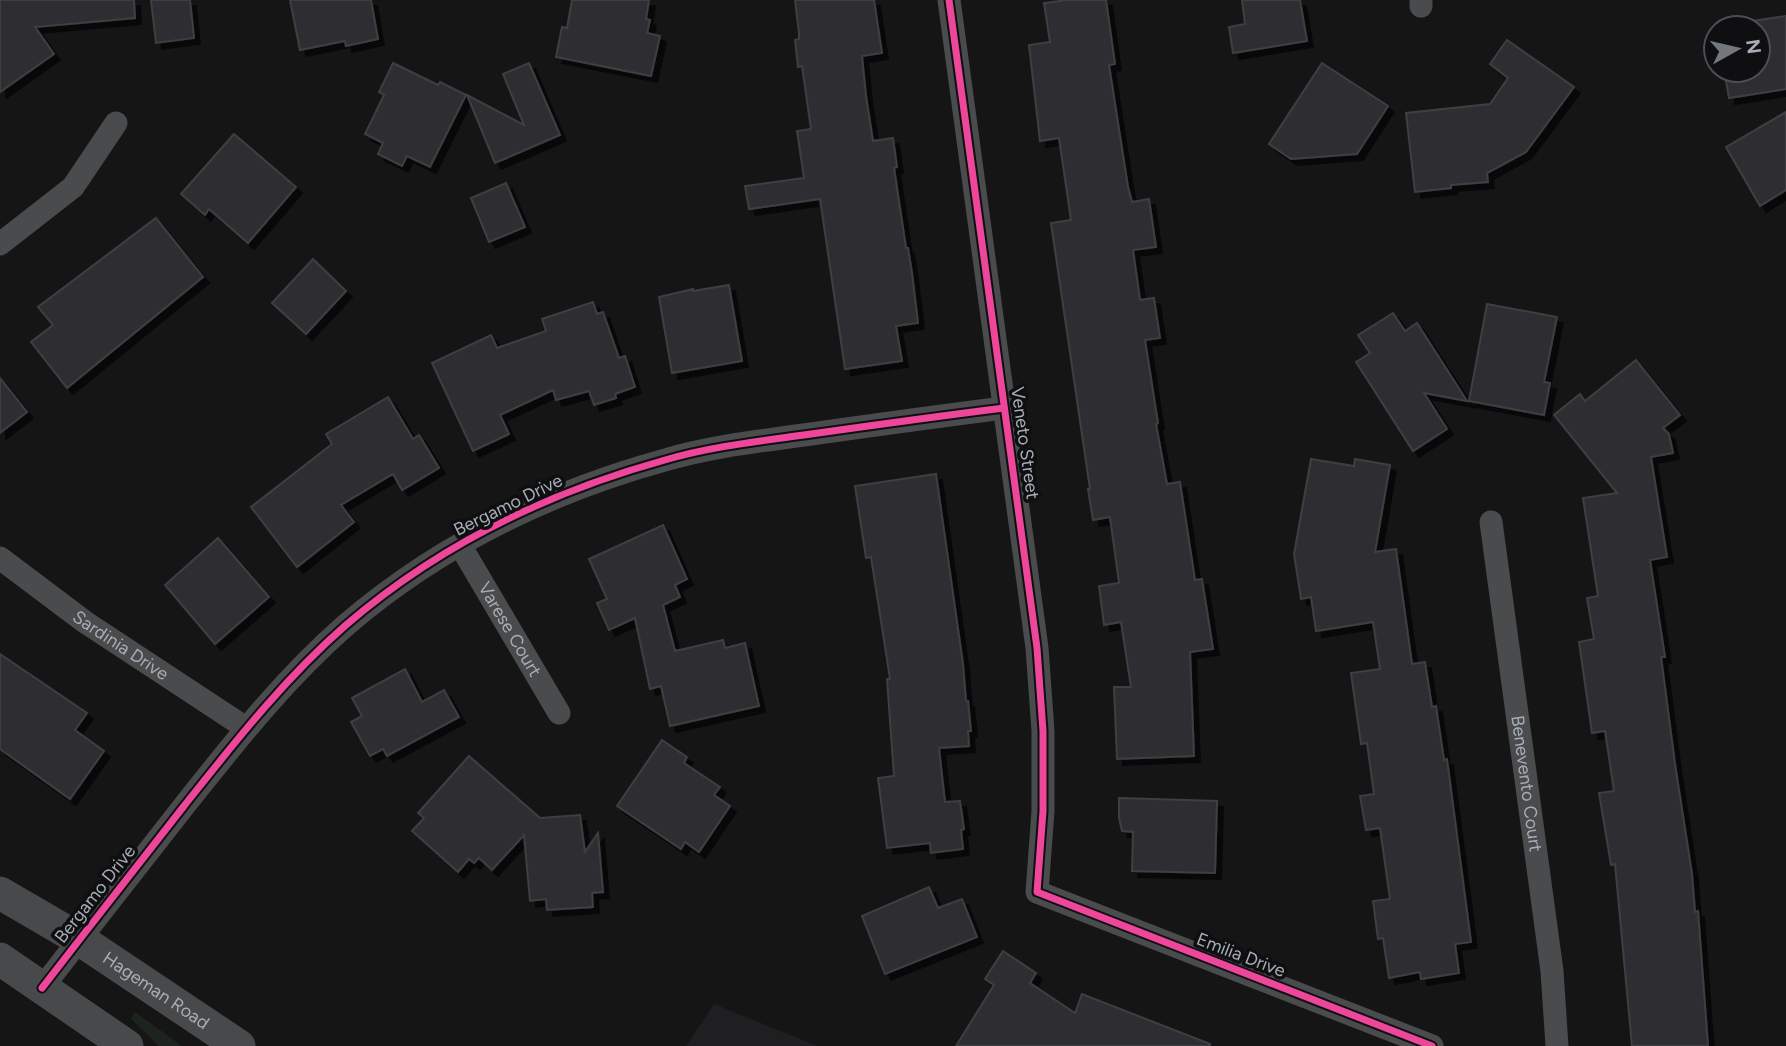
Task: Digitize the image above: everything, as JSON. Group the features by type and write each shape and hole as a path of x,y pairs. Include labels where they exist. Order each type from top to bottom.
{"main road":[{"name":"Hageman Road","path":"0,892 79,939 239,1046"},
{"path":"0,959 127,1046"}],"street":[{"name":"Veneto Street","path":"949,0 1037,648 1043,731 1043,811 1037,892"},
{"path":"0,244 74,187 116,123"},
{"name":"Bergamo Drive","path":"42,988 246,727 293,674 347,624 411,576 460,545 561,495 667,459 734,445 1004,408"},
{"name":"Benevento Court","path":"1491,522 1552,971 1557,1046"},
{"name":"Varese Court","path":"460,545 559,713"},
{"name":"Sardinia Drive","path":"0,558 85,622 246,727"},
{"name":"Emilia Drive","path":"1037,892 1432,1046"}],"shaded area":[{"path":"714,1004 818,1046 686,1046"},
{"path":"135,1012 182,1046 159,1046 131,1019"}],"building":[{"path":"0,0 134,0 135,18 35,27 54,54 0,92"},
{"path":"151,0 190,0 194,38 156,43"},
{"path":"290,0 371,0 378,39 346,46 345,41 300,50"},
{"path":"572,0 649,0 646,19 650,20 647,33 660,36 651,76 556,57 562,27 567,28"},
{"path":"795,0 874,0 882,53 862,56 866,96 873,141 893,138 897,167 894,168 918,323 896,326 902,361 845,369 820,199 749,209 745,186 804,178 797,131 811,129 802,66 798,67 795,40 799,39 799,33"},
{"path":"1106,0 1115,64 1109,65 1128,187 1132,202 1149,199 1156,247 1133,250 1140,300 1154,298 1160,338 1145,340 1158,423 1156,424 1167,484 1180,482 1195,580 1202,579 1213,649 1190,652 1194,756 1117,759 1114,687 1131,687 1121,622 1104,625 1099,586 1119,583 1110,517 1093,520 1051,223 1071,220 1059,138 1040,141 1029,45 1050,42 1044,3"},
{"path":"1242,0 1300,0 1307,41 1233,53 1229,27 1245,24"},
{"path":"1786,16 1786,89 1729,98 1726,84 1772,84 1772,18"},
{"path":"1507,40 1574,87 1526,152 1487,173 1488,182 1415,192 1406,113 1490,104 1508,78 1490,64"},
{"path":"393,63 466,95 430,167 407,156 402,166 378,154 383,143 365,134 384,95 379,92"},
{"path":"529,63 560,135 495,163 467,95 524,125 503,74"},
{"path":"1322,63 1388,106 1357,154 1291,159 1269,144"},
{"path":"1786,112 1786,190 1760,206 1726,147"},
{"path":"234,134 296,187 248,243 209,209 205,215 181,194"},
{"path":"506,183 525,227 489,242 471,198"},
{"path":"156,218 203,277 67,388 31,342 53,325 38,307"},
{"path":"313,259 346,291 306,334 272,303"},
{"path":"729,285 742,361 672,373 659,297 693,289"},
{"path":"593,302 597,314 603,312 619,358 625,356 635,387 615,394 616,398 594,405 589,391 556,400 553,390 500,415 509,434 473,451 432,363 491,335 497,348 546,331 542,319"},
{"path":"1487,304 1557,317 1544,382 1550,383 1544,415 1469,401"},
{"path":"1393,313 1405,331 1417,323 1467,401 1424,393 1447,429 1413,451 1356,362 1370,353 1358,335"},
{"path":"1636,360 1680,415 1663,428 1669,434 1673,453 1651,457 1667,557 1650,560 1665,657 1661,657 1695,912 1698,911 1708,1046 1632,1046 1615,864 1611,865 1599,793 1614,791 1605,731 1592,733 1579,642 1594,639 1587,598 1598,596 1583,498 1617,493 1554,415 1580,394 1585,401"},
{"path":"0,378 27,412 0,433"},
{"path":"388,397 413,439 419,435 439,468 402,490 393,474 341,505 354,522 297,567 251,507 332,444 326,434"},
{"path":"1311,459 1354,466 1355,459 1390,465 1375,552 1396,549 1412,664 1425,662 1432,707 1436,706 1444,760 1447,759 1471,942 1455,944 1459,973 1421,979 1420,972 1389,978 1383,938 1378,939 1373,901 1390,899 1380,828 1366,830 1360,796 1374,794 1367,743 1361,744 1351,673 1380,669 1373,622 1316,631 1311,597 1301,599 1294,554"},
{"path":"936,474 971,731 968,731 969,746 939,748 945,802 960,801 964,829 961,830 963,849 931,853 930,843 887,848 878,778 894,776 887,679 890,679 871,557 866,558 855,486"},
{"path":"663,525 687,579 675,585 680,597 663,605 675,651 723,640 725,648 745,643 759,706 670,726 661,686 650,689 635,618 609,630 597,603 607,599 589,559"},
{"path":"218,538 269,597 215,644 165,585"},
{"path":"0,654 87,713 75,730 104,751 70,799 0,749"},
{"path":"405,669 422,702 444,690 459,717 387,756 383,749 370,756 351,722 362,716 352,698"},
{"path":"662,740 687,757 684,763 720,787 714,795 730,806 699,852 685,842 681,849 617,806"},
{"path":"469,756 540,818 580,815 585,852 598,833 603,892 592,893 593,907 547,910 546,899 530,901 524,835 492,870 479,858 474,863 469,859 458,872 412,831 424,818 418,813"},
{"path":"1119,798 1217,801 1215,873 1132,871 1133,832 1122,831"},
{"path":"929,887 938,908 962,899 977,937 885,974 862,916"},
{"path":"1003,951 1036,973 1030,983 1075,1013 1082,994 1210,1046 956,1046 994,985 985,979"}],"cycle path":[{"path":"949,0 1037,648 1043,731 1043,811 1037,892 1432,1046"},
{"path":"42,988 203,782 281,689 346,625 418,570 496,525 537,505 622,473 683,455 719,447 1004,408"}]}
